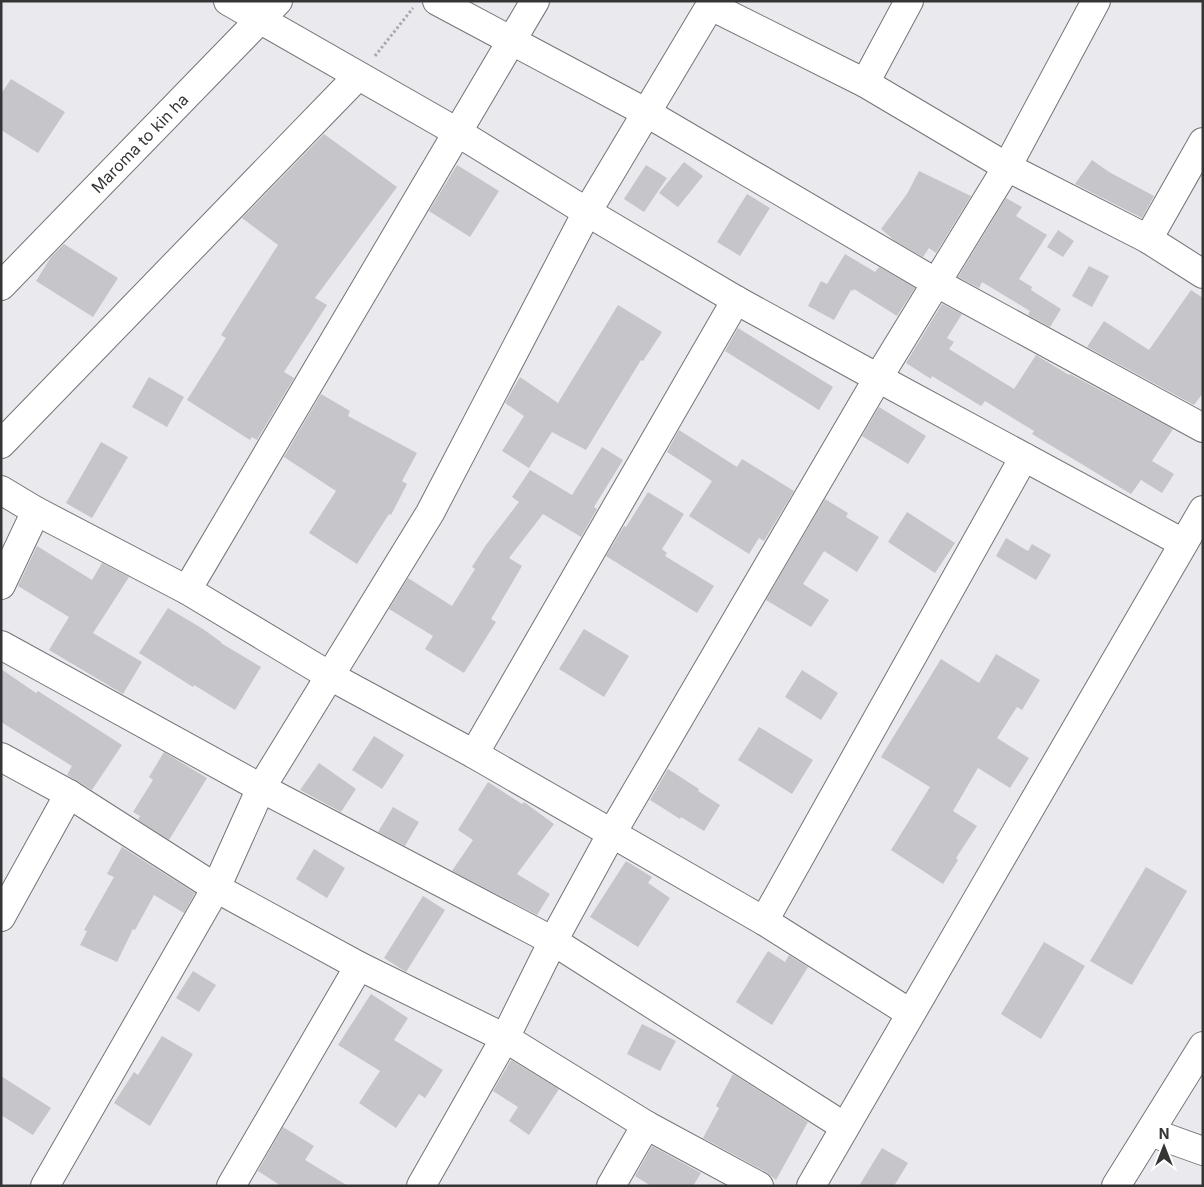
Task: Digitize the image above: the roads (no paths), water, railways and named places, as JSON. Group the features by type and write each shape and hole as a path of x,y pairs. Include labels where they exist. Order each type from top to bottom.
{"street":[{"path":"228,1 269,10 358,76 457,132 736,300 1183,543"},
{"path":"437,1 647,112 936,282 1203,428"},
{"path":"187,590 535,1"},
{"path":"865,83 909,1"},
{"path":"421,1186 505,1038 553,941 612,834 878,378 1007,167 1096,1"},
{"path":"45,1186 216,888 262,788 430,513 587,212 712,3 865,83 1007,167 1148,239 1203,274"},
{"name":"Maroma to kin ha","path":"1,286 269,10"},
{"path":"1,444 358,76"},
{"path":"1148,239 1203,142"},
{"path":"474,754 736,300"},
{"path":"764,921 1024,457"},
{"path":"1,490 36,511 187,590 330,676 474,754 764,921 910,1013"},
{"path":"810,1186 1203,510"},
{"path":"1,585 36,511"},
{"path":"1,645 262,788 553,941 845,1127"},
{"path":"1,757 69,794 216,888 359,966 505,1038 646,1125 759,1186"},
{"path":"1,917 69,794"},
{"path":"231,1186 359,966"},
{"path":"1116,1186 1203,1046"},
{"path":"611,1186 646,1125"},
{"path":"1150,1132 1203,1151"}]}
